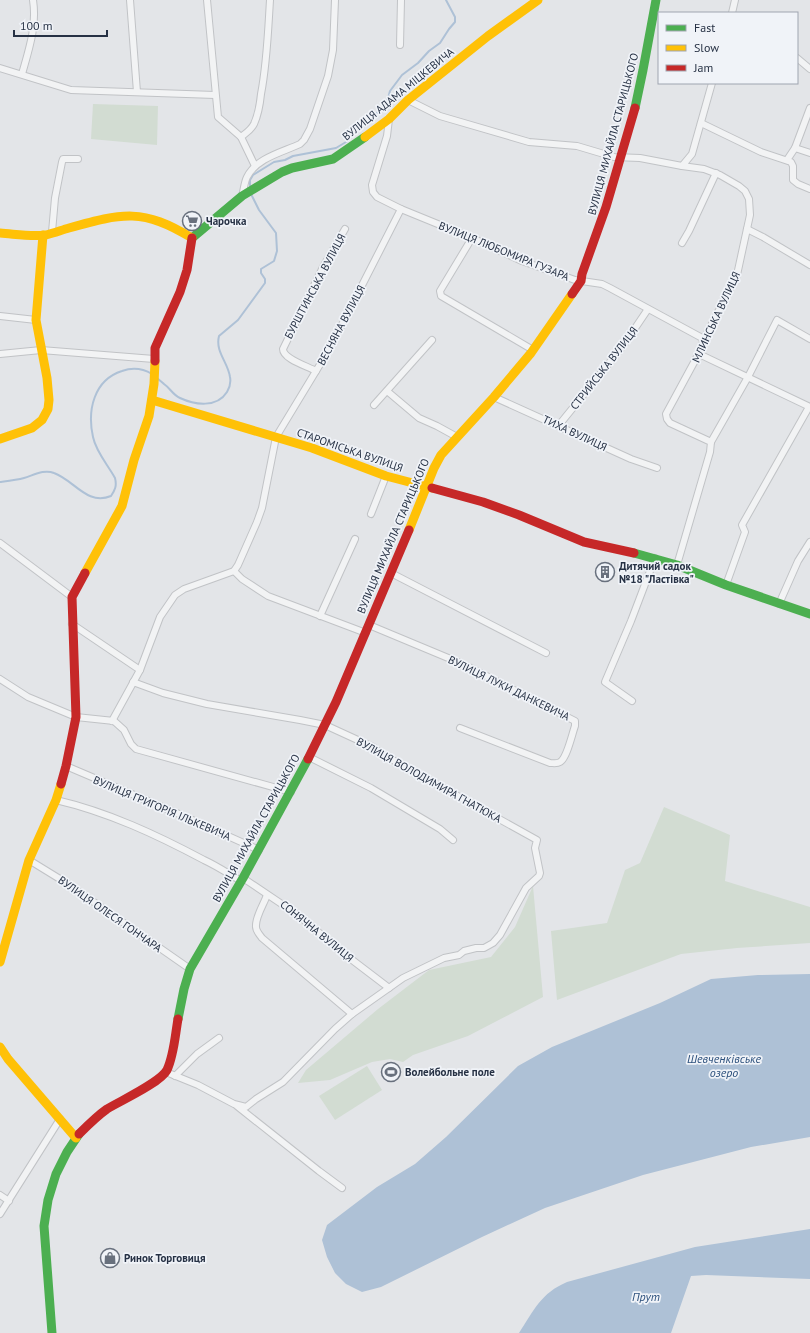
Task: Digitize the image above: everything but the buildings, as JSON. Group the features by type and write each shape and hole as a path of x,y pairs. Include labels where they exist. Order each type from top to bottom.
{"street":[{"path":"22,74 34,29 33,0"},
{"path":"130,0 136,92"},
{"path":"207,0 218,118 242,138 255,166"},
{"path":"242,138 249,132 258,113 266,65 270,0"},
{"path":"242,196 247,177 255,166 261,161 300,144 308,134 328,76 333,50 335,0"},
{"path":"400,44 401,0"},
{"name":"ВУЛИЦЯ АДАМА МІЦКЕВИЧА","path":"192,238 242,196 288,169 335,158 361,141 389,119 408,100 493,32 538,0"},
{"name":"ВУЛИЦЯ МИХАЙЛА СТАРИЦЬКОГО","path":"166,1072 171,1058 184,988 190,969 259,850 325,725 391,573 436,463 533,350 581,282 582,274 605,214 622,157 648,53 656,0"},
{"path":"732,12 735,0"},
{"path":"798,59 810,69"},
{"path":"0,68 71,90 215,94"},
{"path":"682,166 692,154 712,84"},
{"name":"МЛИНСЬКА ВУЛИЦЯ","path":"408,100 440,116 529,142 577,146 614,157 640,158 704,169 716,173 739,186 747,195 750,210 737,275 704,339 699,354 670,406 666,417 670,422 711,442"},
{"path":"787,160 807,124 810,108"},
{"name":"ВУЛИЦЯ ЛЮБОМИРА ГУЗАРА","path":"389,119 387,136 372,187 377,197 401,209 522,260 581,282 605,286 624,294 648,309 704,339"},
{"path":"701,123 761,152 791,162 793,166 793,180 810,189"},
{"path":"795,148 810,153"},
{"path":"52,232 55,198 63,158 78,159"},
{"path":"682,243 716,173"},
{"name":"ВЕСНЯНА ВУЛИЦЯ","path":"276,437 330,348 401,209"},
{"path":"0,233 43,235 106,218 129,214 148,216 157,219 180,230 192,238 187,270 180,292 155,348 152,400 122,506 72,597 76,717 66,766 56,800 29,860 0,962"},
{"name":"БУРШТИНСЬКА ВУЛИЦЯ","path":"316,371 286,357 283,353 283,349 323,267 345,229"},
{"path":"747,229 810,265"},
{"path":"0,439 33,427 44,418 48,410 49,392 36,320 43,235"},
{"path":"472,238 440,291 441,296 533,350"},
{"name":"СТРИЙСЬКА ВУЛИЦЯ","path":"559,425 624,346 648,309"},
{"path":"0,316 36,320"},
{"path":"677,564 710,452 711,442 748,377 777,320 810,338"},
{"path":"374,405 432,340"},
{"path":"0,354 41,350 154,359"},
{"path":"699,354 809,407 742,526 745,532 726,585"},
{"path":"387,391 418,418 457,437"},
{"name":"ТИХА ВУЛИЦЯ","path":"494,397 614,451 656,468"},
{"name":"СТАРОМІСЬКА ВУЛИЦЯ","path":"152,400 312,448 386,476 483,502 584,542 677,564 726,585 810,614"},
{"path":"112,721 140,670 160,617 175,595 184,589 234,571 242,559 262,508 276,437"},
{"path":"371,514 386,476"},
{"path":"320,616 355,539"},
{"path":"779,604 798,561 810,542"},
{"path":"0,543 72,597"},
{"path":"632,701 605,682 631,621 655,558"},
{"name":"ВУЛИЦЯ ЛУКИ ДАНКЕВИЧА","path":"234,571 242,579 268,596 320,616 367,629 465,665 575,721 575,726 564,757 560,762 556,763 550,763 460,728"},
{"path":"391,573 546,653"},
{"path":"72,624 140,670"},
{"path":"0,679 28,697 76,717 112,721 117,723 124,730 131,744 136,749 290,792"},
{"name":"ВУЛИЦЯ ВОЛОДИМИРА ГНАТЮКА","path":"133,682 163,693 207,704 325,725 373,747 382,754 537,840 535,848 540,873 539,876 526,888 500,935 493,943 484,948 476,948 464,951 459,955 444,958 403,978 389,988"},
{"path":"309,757 370,788 440,829 453,840"},
{"name":"ВУЛИЦЯ ГРИГОРІЯ ІЛЬКЕВИЧА","path":"66,766 259,850"},
{"name":"СОНЯЧНА ВУЛИЦЯ","path":"56,800 100,812 134,826 205,860 276,899 389,988"},
{"name":"ВУЛИЦЯ ОЛЕСЯ ГОНЧАРА","path":"29,860 80,892 190,969"},
{"path":"267,895 257,920 257,932 262,938 352,1014"},
{"path":"234,1104 246,1107 283,1082 335,1028 389,988"},
{"path":"175,1076 198,1054 219,1038"},
{"path":"0,1047 8,1059 76,1138"},
{"path":"52,1333 44,1226 48,1200 56,1174 76,1138 90,1123 106,1110 154,1082 166,1072 198,1085 234,1104 342,1188"},
{"path":"0,1214 60,1119"},
{"path":"0,1195 9,1201"}],"shaded area":[{"path":"93,104 158,106 157,145 91,139"},
{"path":"664,807 730,835 725,881 810,907 810,943 737,948 681,954 557,1000 551,931 607,923 625,870 640,863"},
{"path":"533,886 543,997 468,1036 413,1055 403,1062 390,1059 372,1062 330,1080 298,1083 306,1070 378,1009 429,970 491,957 515,927"},
{"path":"367,1066 382,1090 335,1120 319,1096"}],"water":[{"name":"Шевченківське озеро","path":"810,974 810,1137 751,1147 643,1175 545,1208 482,1237 381,1287 362,1292 346,1284 335,1273 327,1257 322,1240 327,1225 377,1187 415,1164 446,1137 518,1066 552,1047 660,1003 711,979 758,975"},
{"name":"Прут","path":"810,1229 810,1279 706,1275 691,1276 671,1333 519,1333 544,1297 558,1286 567,1282 695,1247"}],"waterway":[{"path":"250,186 250,180 253,175 274,162 285,160 293,156 336,148 346,142 378,112 388,98 390,91 402,75 440,43 455,22 455,17 446,0"},
{"path":"157,378 178,397 192,402 205,404 212,403 218,401 227,392 230,384 230,377 220,352 218,342 219,336 238,320 265,283 261,269 274,261 277,251 276,233 259,210 251,194"},
{"path":"0,482 21,479 43,472 50,472 61,476 81,491 95,498 111,496 115,488 115,478 99,453 91,427 92,407 95,397 105,381 112,375 130,369 145,370 152,374"}],"traffic: fast":[{"path":"635,108 656,0"},
{"path":"192,238 242,196 282,172 292,168 333,159 365,137"},
{"path":"634,553 677,565 726,585 810,614"},
{"path":"178,1019 190,969 243,878 308,759"},
{"path":"52,1333 44,1226 48,1200 56,1174 67,1152 79,1134"}],"traffic: slow":[{"path":"365,137 389,119 408,100 488,36 538,0"},
{"path":"0,233 40,236 104,219 132,216 160,222 175,228 192,238"},
{"path":"0,439 32,428 42,420 48,409 49,400 47,378 36,320 43,235"},
{"path":"409,530 434,468 441,455 494,397 531,353 572,294"},
{"path":"85,573 122,506 134,460 149,416 154,384 155,361"},
{"path":"152,400 312,448 386,476 432,488"},
{"path":"0,962 29,860 56,800 61,784"},
{"path":"0,1047 8,1059 76,1138"}],"traffic: jam":[{"path":"572,294 581,281 582,274 606,207 635,108"},
{"path":"155,361 155,348 180,292 187,270 192,238"},
{"path":"432,488 483,502 584,542 634,553"},
{"path":"308,759 336,702 409,530"},
{"path":"61,784 76,717 72,597 85,573"},
{"path":"79,1134 107,1109 148,1086 163,1075 167,1070 171,1058 178,1019"}],"place":[{"name":"Чарочка","path":"192,221"},
{"name":"Дитячий садок №18 \"Ластівка\"","path":"605,572"},
{"name":"Волейбольне поле","path":"391,1072"},
{"name":"Ринок Торговиця","path":"110,1258"}]}
